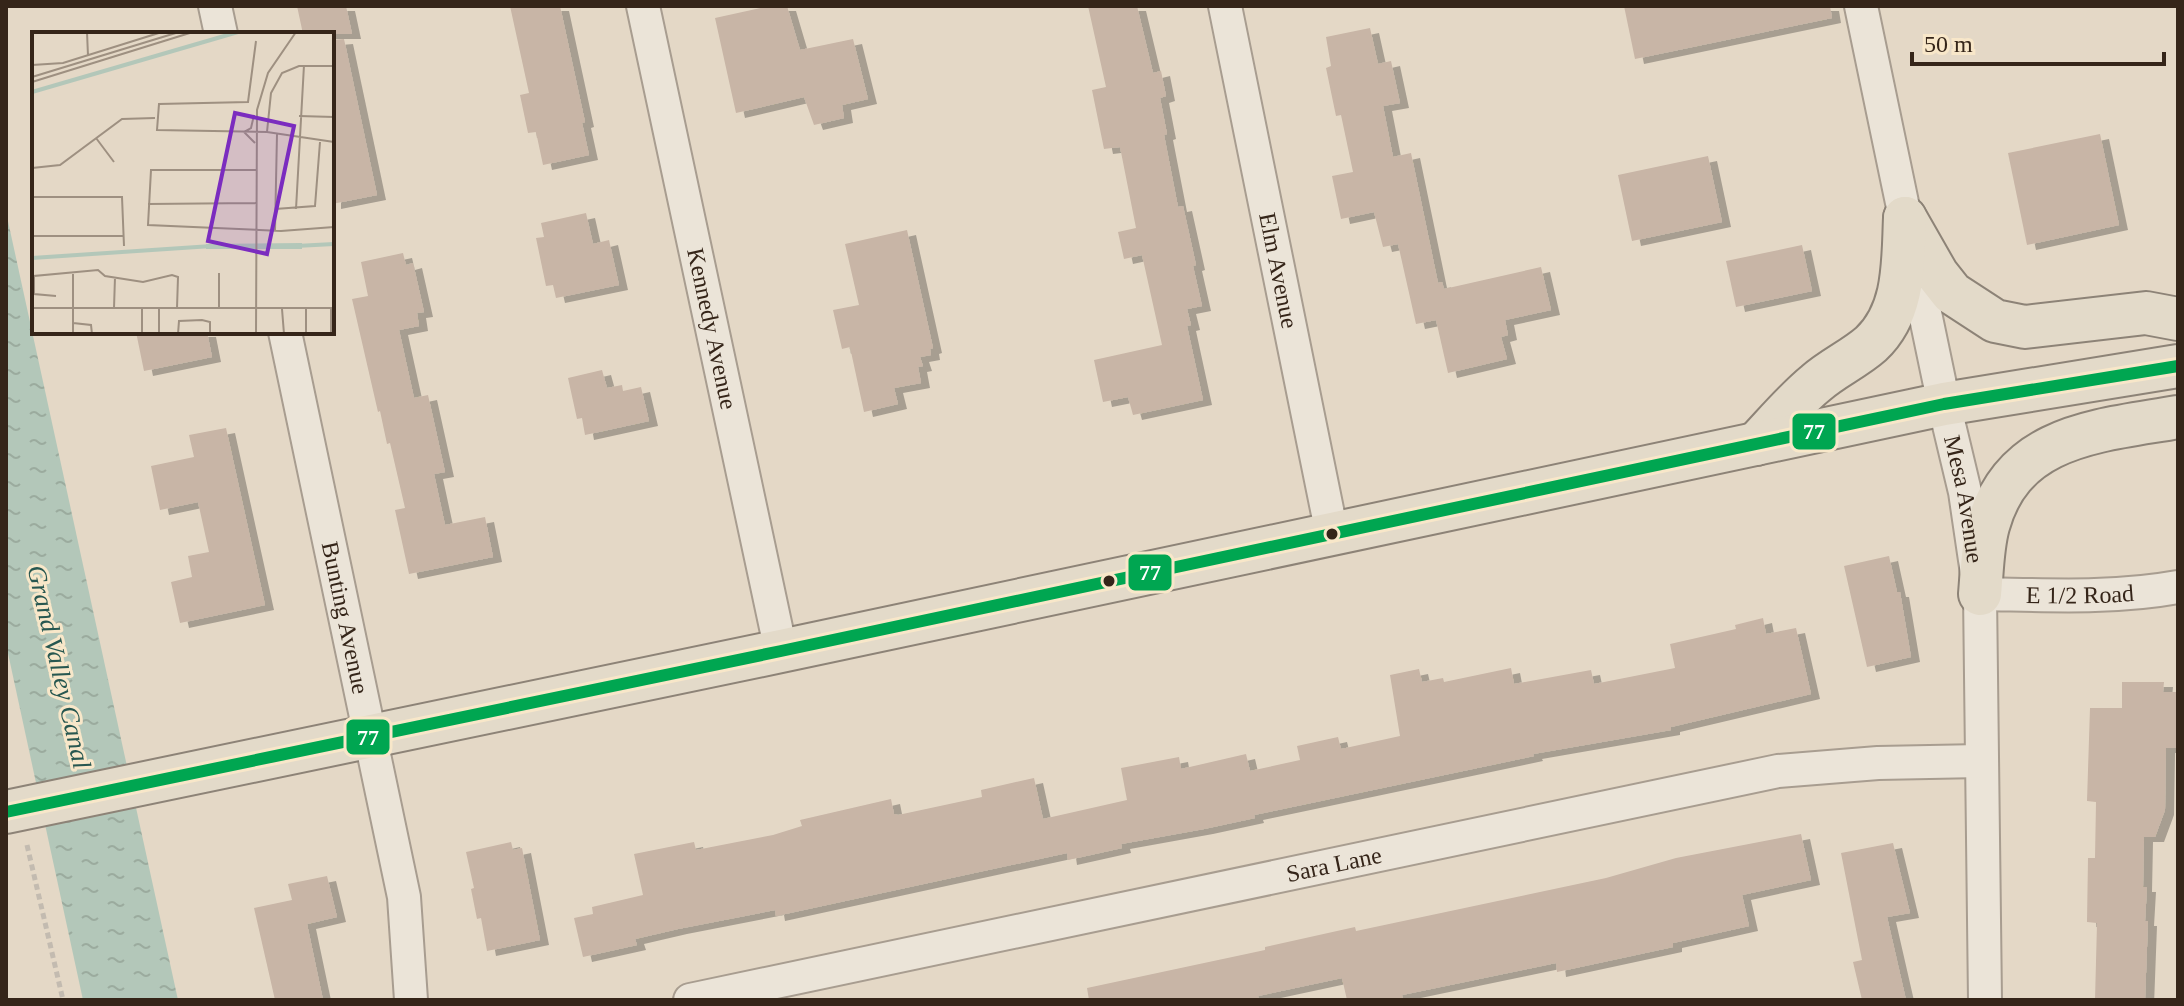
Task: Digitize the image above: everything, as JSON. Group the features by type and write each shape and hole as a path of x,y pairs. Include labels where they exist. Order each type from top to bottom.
{"main road":[{"path":"1756,444 1816,382 1871,343 1886,325 1897,302 1902,277 1905,218"},
{"path":"1905,218 1937,274 1952,293 1995,321 2025,327 2146,313 2178,319"},
{"path":"18,809 1944,404 2178,366"},
{"path":"1980,594 1988,525 2004,488 2020,467 2045,449 2091,432 2178,417"}],"street":[{"path":"215,6 221,32"},
{"name":"Kennedy Avenue","path":"643,6 781,651"},
{"name":"Elm Avenue","path":"1225,6 1332,534"},
{"name":"Mesa Avenue","path":"1861,6 1965,492 1980,594 1985,1000"},
{"name":"Bunting Avenue","path":"285,334 404,897 411,1000"},
{"name":"E 1/2 Road","path":"1980,594 2089,596 2145,593 2178,587"},
{"name":"Sara Lane","path":"690,1000 754,992 1778,771 1878,763 1981,761"}],"path":[{"path":"35,878 63,1000"}],"water":[{"name":"Grand Valley Canal","path":"6,212 178,1000 83,1000 6,644"}],"building":[{"path":"297,6 346,6 352,34 303,32"},
{"path":"510,6 560,6 589,155 543,165 536,132 528,133 520,95 529,93"},
{"path":"770,6 787,6 800,50 853,39 868,99 842,105 844,118 814,125 804,97 736,113 715,18"},
{"path":"1088,6 1137,6 1153,73 1161,71 1166,96 1160,98 1167,134 1164,135 1178,207 1183,206 1202,306 1187,309 1191,325 1187,326 1203,400 1133,415 1128,397 1103,402 1094,360 1162,345 1142,255 1124,259 1118,232 1136,228 1120,147 1104,149 1092,90 1106,87"},
{"path":"1624,6 1830,6 1832,18 1635,59"},
{"path":"1370,28 1378,64 1391,61 1400,103 1383,106 1393,157 1411,153 1438,283 1442,282 1444,289 1541,267 1551,310 1505,320 1508,335 1501,337 1507,359 1448,373 1436,320 1416,324 1398,244 1383,247 1374,212 1341,219 1332,176 1353,172 1341,115 1336,116 1326,68 1331,66 1326,37"},
{"path":"344,39 377,195 334,204 334,40"},
{"path":"2100,134 2119,225 2027,245 2008,153"},
{"path":"1708,156 1722,222 1632,241 1618,175"},
{"path":"586,213 593,244 609,240 619,285 556,298 553,285 546,286 536,238 544,237 541,223"},
{"path":"907,230 933,348 930,349 931,355 920,357 923,366 918,367 921,383 894,388 898,404 864,412 850,347 842,349 833,310 859,305 845,244"},
{"path":"1802,245 1812,291 1736,307 1726,261"},
{"path":"403,253 406,265 413,263 424,312 417,313 419,326 399,330 414,398 428,395 445,472 434,474 445,525 485,517 493,557 409,574 395,510 405,508 390,443 387,444 378,412 352,299 368,296 361,262"},
{"path":"136,334 207,334 212,357 144,371"},
{"path":"602,370 607,388 622,385 623,391 641,387 649,421 585,435 582,418 577,419 568,378"},
{"path":"226,428 265,605 180,623 171,582 192,577 188,556 209,552 198,502 160,510 151,466 194,457 189,435"},
{"path":"1889,556 1897,592 1900,592 1911,657 1867,667 1844,566"},
{"path":"1763,618 1766,634 1796,628 1811,694 1671,727 1671,730 1533,754 1254,815 1255,818 1121,844 1122,848 1068,860 1067,853 776,916 775,910 678,929 635,939 637,945 583,957 574,918 593,914 592,907 643,895 634,854 694,842 696,850 773,835 802,826 800,820 891,799 894,814 898,815 982,797 981,790 1034,778 1043,819 1127,800 1121,768 1179,757 1181,769 1246,754 1250,771 1300,760 1297,746 1338,737 1341,749 1400,736 1390,675 1419,669 1422,682 1443,678 1444,682 1511,668 1514,684 1591,670 1594,684 1675,668 1670,644 1736,629 1735,625"},
{"path":"2122,682 2164,682 2163,692 2178,692 2178,748 2166,748 2165,810 2155,837 2144,837 2143,887 2147,887 2145,921 2148,921 2145,1000 2095,1000 2097,923 2087,922 2088,858 2095,858 2096,802 2087,801 2090,708 2122,708"},
{"path":"1801,834 1811,880 1742,895 1749,926 1673,943 1673,947 1557,972 1556,963 1402,995 1403,1000 1347,1000 1342,978 1258,996 1259,1000 1089,1000 1087,988 1265,950 1265,947 1355,927 1356,931 1606,878 1676,858"},
{"path":"511,842 513,850 522,848 540,940 487,951 481,918 477,919 466,852"},
{"path":"1893,843 1910,913 1887,917 1906,1000 1862,1000 1853,962 1862,960 1841,853"},
{"path":"327,876 337,917 307,924 323,1000 275,1000 254,908 292,900 288,884"}],"transit line":[{"name":"77","path":"6,812 1944,404 2178,366"}]}
